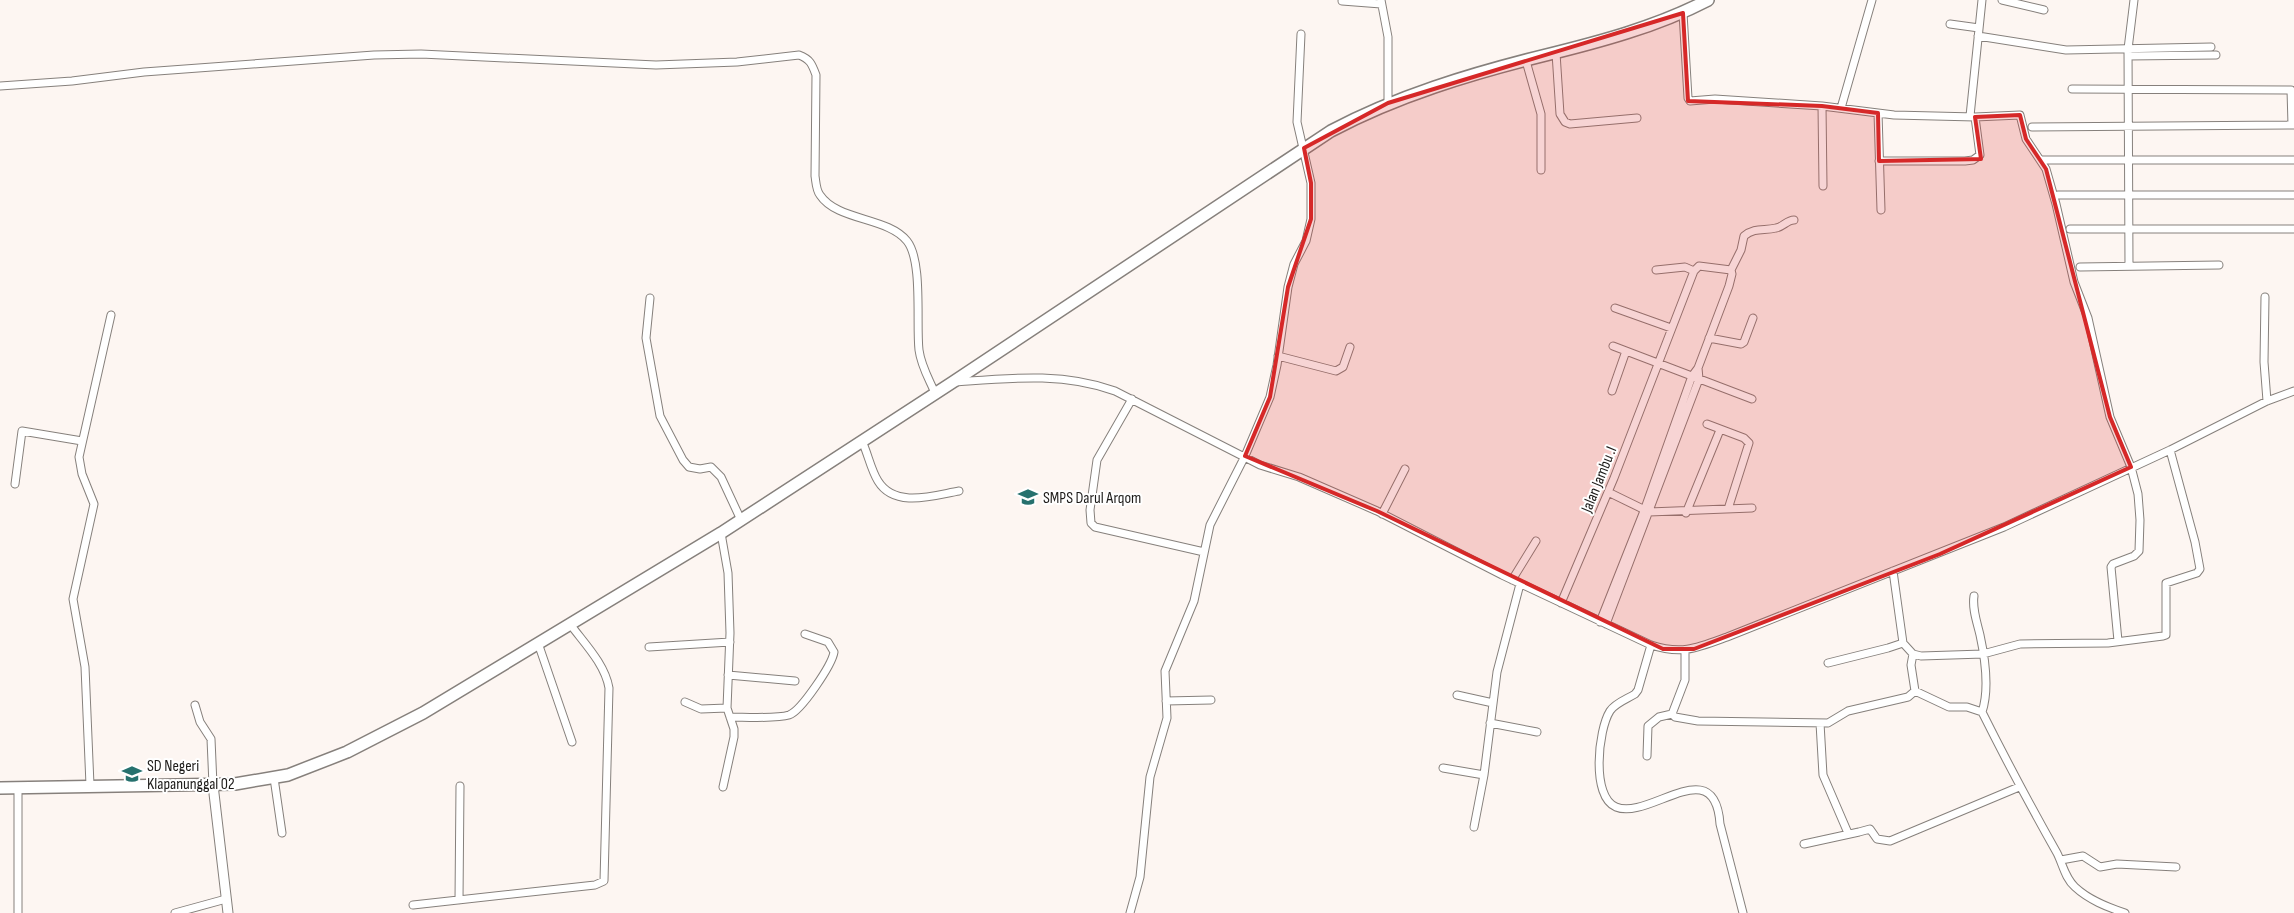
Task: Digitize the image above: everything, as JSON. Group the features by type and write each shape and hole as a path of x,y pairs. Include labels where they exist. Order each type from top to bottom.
{"main road":[{"path":"0,788 90,785 213,785 274,778 304,770 347,752 422,713 721,533 953,382 1337,127 1388,103 1651,25 1683,13 1708,0"}],"street":[{"path":"1841,108 1872,0"},
{"path":"1879,161 1973,160 1980,155 1972,117 1982,0"},
{"path":"2002,0 2044,10"},
{"path":"2129,266 2128,52 2134,0"},
{"path":"1342,1 1381,2 1388,37 1388,103"},
{"path":"1683,13 1688,98 1690,100 1822,106 1878,114 1972,117 2020,115 2026,139 2046,169 2074,282 2088,318 2110,417 2131,467 2140,505 2139,551 2134,556 2112,565 2118,641"},
{"path":"1950,24 2066,50 2216,55"},
{"path":"1130,913 1140,877 1148,790 1166,725 1165,671 1194,600 1210,525 1245,456 1270,396 1288,287 1294,264 1306,241 1311,219 1311,183 1297,122 1302,34"},
{"path":"2128,52 2211,47"},
{"path":"1556,53 1560,114 1564,122 1570,124 1637,118"},
{"path":"0,86 72,81 153,71 374,55 421,54 656,65 737,62 799,54 807,58 812,64 816,75 814,176 816,187 820,195 838,209 895,231 909,243 913,253 916,272 920,356 935,393"},
{"path":"1526,61 1534,83 1541,114 1541,170"},
{"path":"2032,127 2293,125 2291,90 2072,90"},
{"path":"1822,106 1823,186"},
{"path":"1878,114 1880,210"},
{"path":"2042,160 2294,160"},
{"path":"2058,195 2294,195"},
{"path":"1603,623 1731,281 1731,270 1744,236 1764,228 1778,227 1789,220 1794,220"},
{"path":"2070,229 2294,229"},
{"path":"2080,267 2219,265"},
{"path":"1656,270 1665,267 1672,270 1685,267 1694,271 1699,266 1731,270"},
{"name":"Jalan Jambu .I","path":"1561,603 1608,492 1694,271"},
{"path":"2265,297 2264,362 2267,401"},
{"path":"650,298 646,338 660,416 683,460 689,467 693,469 710,467 721,476 741,520"},
{"path":"1614,308 1671,328"},
{"path":"90,785 85,667 73,599 94,504 80,465 82,441 110,315"},
{"path":"1709,338 1741,344 1744,342 1753,318"},
{"path":"1613,346 1752,399"},
{"path":"1278,356 1336,371 1343,367 1350,347"},
{"path":"1612,391 1626,351"},
{"path":"953,382 1046,377 1072,379 1096,384 1132,399 1260,465 1299,478 1382,514 1520,584 1651,645 1668,650 1685,651 1727,637 2012,524 2170,450 2267,401 2294,392"},
{"path":"1132,399 1097,460 1090,510 1091,523 1095,527 1204,552"},
{"path":"1707,424 1744,438 1749,443 1728,509"},
{"path":"1686,512 1720,430"},
{"path":"15,484 22,431 82,441"},
{"path":"862,441 878,482 891,493 913,498 959,491"},
{"path":"1893,571 1903,643 1913,654 1922,656 1950,656 1983,654 2020,644 2118,641 2166,635 2166,583 2199,571 2195,542 2170,450"},
{"path":"1382,514 1405,469"},
{"path":"1608,492 1646,512 1686,512 1752,508"},
{"path":"721,533 728,573 730,642 727,708 734,738 723,787"},
{"path":"1512,580 1536,541"},
{"path":"1474,827 1484,775 1497,672 1520,584"},
{"path":"1974,596 1974,609 1983,654 1986,694 1982,712 2019,787 2061,860 2072,884 2100,904 2125,913"},
{"path":"413,905 596,886 604,881 608,680 601,667 570,624"},
{"path":"730,717 785,716 795,711 829,665 834,652 828,642 805,634"},
{"path":"649,648 730,642"},
{"path":"538,643 572,742"},
{"path":"1828,663 1903,643"},
{"path":"1651,645 1638,690 1611,709 1604,722 1599,762 1602,792 1615,807 1628,810 1638,809 1686,790 1702,791 1709,796 1719,811 1720,824 1743,913"},
{"path":"1672,714 1685,680 1685,651"},
{"path":"1913,654 1911,665 1915,691"},
{"path":"728,675 795,681"},
{"path":"1915,691 1949,706 1967,707 1982,712"},
{"path":"1647,756 1648,726 1659,717 1672,714 1698,721 1833,722 1848,711 1908,697 1915,691"},
{"path":"1457,695 1493,704"},
{"path":"1166,701 1212,700"},
{"path":"685,702 701,709 727,708"},
{"path":"196,706 200,722 211,739 213,785 228,913"},
{"path":"1490,723 1537,732"},
{"path":"1820,723 1823,775 1848,833"},
{"path":"1443,768 1484,775"},
{"path":"274,778 282,833"},
{"path":"459,900 460,786"},
{"path":"18,787 18,913"},
{"path":"1804,844 1870,829 1877,839 1890,841 2019,787"},
{"path":"2061,860 2079,856 2087,858 2100,867 2117,864 2176,867"},
{"path":"175,913 226,899"},
{"path":"2100,904 2104,913"}],"highlighted area":[{"path":"1683,13 1688,101 1822,106 1878,113 1879,161 1981,159 1975,117 2020,115 2026,139 2046,169 2110,417 2131,467 1940,554 1694,649 1663,649 1377,511 1245,456 1270,397 1288,287 1311,219 1311,183 1304,148 1388,103"}],"place":[{"name":"SMPS Darul Arqom","path":"1028,497"},
{"name":"SD Negeri Klapanunggal 02","path":"132,774"}]}
